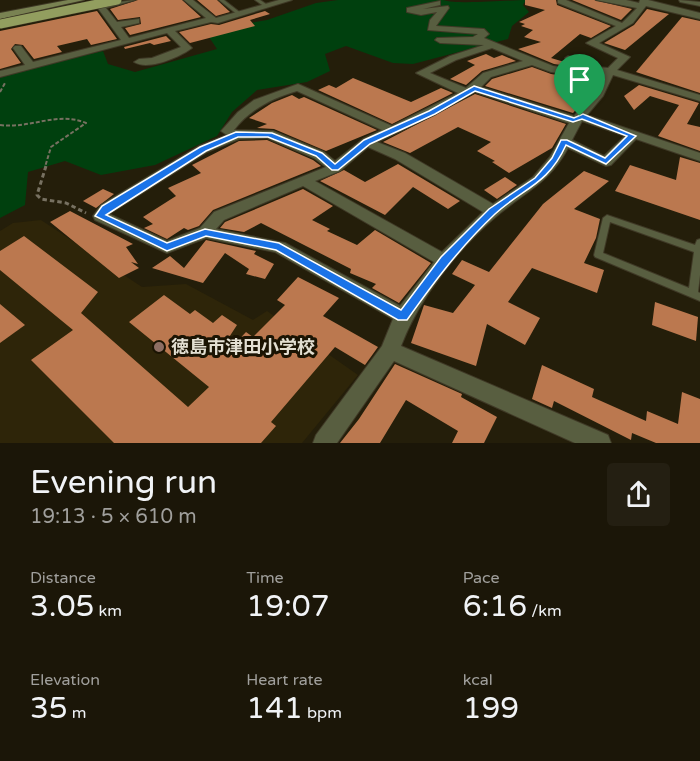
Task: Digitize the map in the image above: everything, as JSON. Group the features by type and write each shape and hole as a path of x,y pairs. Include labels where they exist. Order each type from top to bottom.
{"main road":[{"path":"0,26 117,0"},
{"path":"0,18 100,5"}],"street":[{"path":"0,18 80,0"},
{"path":"188,0 197,11 215,21 288,0"},
{"path":"600,0 612,0"},
{"path":"617,0 643,3 700,16"},
{"path":"683,0 700,4"},
{"path":"561,1 623,26"},
{"path":"0,26 100,5 133,3"},
{"path":"278,3 294,9"},
{"path":"437,3 410,10 421,12 445,8 434,20 431,28 484,32 477,38 479,40"},
{"path":"324,443 390,350 402,316 444,260 493,211 538,180 556,158 578,118 597,96 605,72 625,57 591,43 623,26 642,11 643,3"},
{"path":"100,5 126,39"},
{"path":"0,74 212,18"},
{"path":"116,25 136,21"},
{"path":"139,62 154,61 187,48 168,29"},
{"path":"440,40 479,40 551,69 605,72 700,98"},
{"path":"492,45 453,58 421,73 470,90 578,118 700,158"},
{"path":"18,48 30,65"},
{"path":"236,135 227,141 203,149 106,208 100,216 167,248 205,232 219,216 335,168 367,142 393,131 470,90 487,75 532,62"},
{"path":"335,168 319,154 269,134 236,135 227,131 238,115 276,93 298,87 393,131"},
{"path":"564,141 606,162 632,136"},
{"path":"367,142 400,156 493,211"},
{"path":"304,181 444,260"},
{"path":"205,232 279,247 402,316"},
{"path":"390,350 600,443"}],"lane":[{"path":"221,0 240,14"},
{"path":"257,0 267,6"},
{"path":"568,58 605,72"},
{"path":"607,218 699,246 697,294 597,255 607,218"}],"path":[{"path":"0,124 16,128 69,116 86,123 51,147 37,195 41,198 66,203 85,213 100,216"}],"shaded area":[{"name":"徳島市津田小学校","path":"41,220 142,287 186,284 253,320 267,311 358,375 302,443 0,443 0,231 13,223"}],"green space":[{"path":"338,0 471,2 526,0 523,5 529,12 512,26 508,39 413,64 393,63 346,46 325,54 330,71 307,82 257,90 232,112 217,136 155,165 101,175 65,161 28,172 25,205 0,218 0,76 103,51 108,64 135,72 217,49 205,31 267,20 316,3"}],"building":[{"path":"138,0 182,0 201,17 130,35 125,28 141,24 140,17 118,20 110,9"},
{"path":"197,0 217,0 230,12 216,16"},
{"path":"525,0 556,0 557,5 611,26 591,38 580,34 551,58 588,69 554,64 518,49 541,42 524,37 533,30 521,26 525,24 519,22 545,10 525,5"},
{"path":"572,0 594,0 632,9 621,20"},
{"path":"647,9 669,14 625,50 604,43 634,25"},
{"path":"97,11 117,39 91,45 87,39 57,46 62,52 34,59 23,45 15,44 11,49 21,63 0,69 0,31"},
{"path":"265,11 270,14 250,20 255,26 190,43 179,32 211,24 219,25"},
{"path":"682,17 700,21 700,93 636,72"},
{"path":"166,36 171,41 125,49 124,47"},
{"path":"486,54 494,58 502,55 516,61 482,71 466,85 450,79 475,65 467,61"},
{"path":"532,67 551,74 590,80 576,99 584,101 573,113 485,86 492,79"},
{"path":"353,78 411,102 441,88 453,93 392,124 318,90 329,85 336,88"},
{"path":"639,85 699,103 687,124 700,127 700,151 658,136 679,105 650,96 634,110 624,96"},
{"path":"475,94 566,124 552,148 509,173 492,162 495,161 477,151 491,142 458,127 410,153 383,142"},
{"path":"292,95 299,99 304,97 377,130 326,151 274,129 257,128 267,124 249,118 272,103"},
{"path":"267,140 313,160 321,166 213,210 199,226 188,230 184,228 167,239 144,228 153,224 143,217 176,196 168,188 201,173 192,165 239,141"},
{"path":"680,157 700,163 700,220 615,191 630,165 676,180"},
{"path":"398,164 460,201 448,209 413,187 385,215 320,181 344,170 365,182"},
{"path":"584,171 609,181 574,209 600,219 596,238 584,263 604,270 597,293 532,268 508,302 540,318 525,345 487,324 476,366 411,343 424,305 453,313 475,285 452,274 462,260 489,272 543,204"},
{"path":"505,177 517,185 497,199 484,190"},
{"path":"103,189 114,194 96,208 83,201"},
{"path":"303,189 333,206 312,220 330,229 327,231 357,245 375,230 431,263 399,303 372,288 376,284 350,273 351,269 261,223 244,232 220,228 225,222"},
{"path":"70,211 133,244 126,247 138,264 131,262 139,268 119,278 50,222"},
{"path":"24,236 98,292 81,313 188,407 209,387 129,322 164,295 190,314 195,310 213,323 222,315 237,325 224,345 230,349 246,332 253,337 285,305 277,300 298,277 339,298 323,316 378,347 365,365 335,347 271,422 276,426 261,443 114,443 31,360 73,330 0,270 0,251"},
{"path":"206,240 256,251 254,254 274,264 265,279 246,274 249,269 225,253 203,283 152,268 170,256 184,268"},
{"path":"655,302 698,317 696,341 652,325"},
{"path":"0,304 25,325 0,343"},
{"path":"395,364 462,394 461,397 497,417 484,443 452,443 458,431 406,400 380,443 340,443 359,419"},
{"path":"542,365 594,389 592,397 646,421 647,411 678,424 682,392 700,399 700,443 656,443 632,433 631,440 554,401 552,408 532,399"}],"place":[{"name":"徳島市津田小学校","path":"159,347"}],"route":[{"path":"474,88 576,121 580,116 607,124 632,136 606,162 564,141 556,158 538,180 517,192 469,233 444,260 402,316 279,247 205,232 167,248 100,216 106,208 203,149 227,141 236,135 269,134 319,154 335,168 367,142 432,112 474,88"}]}
